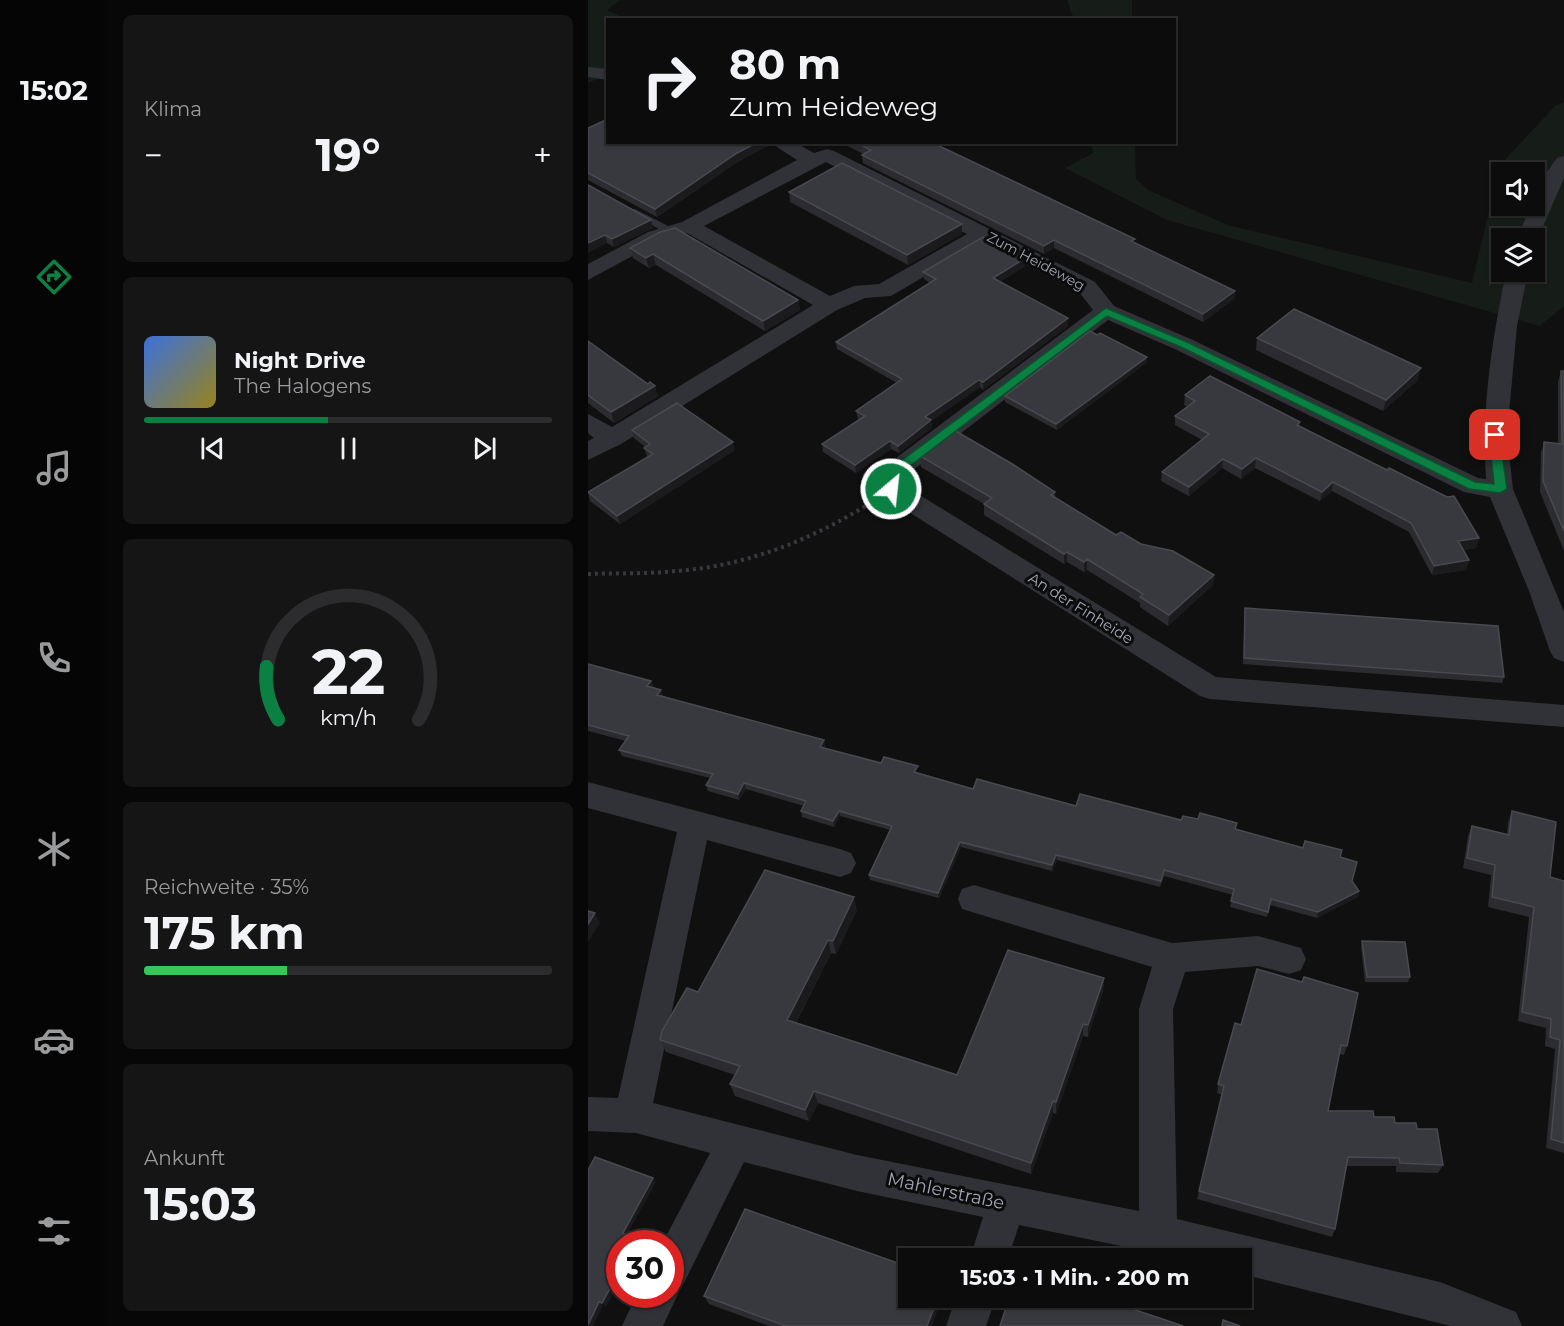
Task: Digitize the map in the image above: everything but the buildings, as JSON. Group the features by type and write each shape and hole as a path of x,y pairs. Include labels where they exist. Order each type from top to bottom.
{"street":[{"path":"588,72 606,75"},
{"name":"Zum Heideweg","path":"786,144 824,153 984,233 1087,287 1106,311 1185,345 1473,486 1500,489"},
{"path":"588,273 655,236 680,228 824,153"},
{"path":"1531,228 1552,181 1564,162"},
{"path":"680,228 829,305"},
{"path":"588,452 829,305 862,291 883,291 984,233"},
{"path":"1515,282 1506,326 1495,435 1500,489 1554,590 1564,651"},
{"path":"891,489 897,470 1106,311"},
{"path":"588,422 612,438"},
{"name":"An der Finheide","path":"891,489 1210,688 1564,716"},
{"path":"588,795 840,863"},
{"path":"636,1116 634,1105 694,825"},
{"path":"974,899 1172,958 1258,951 1289,959"},
{"path":"1158,1234 1156,1009 1172,958"},
{"name":"Mahlerstraße","path":"588,1113 636,1116 857,1173 1158,1234 1440,1302 1502,1326"},
{"path":"684,1242 735,1142"},
{"path":"992,1248 1007,1203"},
{"path":"642,1326 651,1308"},
{"path":"966,1326 972,1308"}],"lane":[{"path":"629,208 680,228"}],"path":[{"path":"588,574 688,570 786,549 832,528 891,489"}],"shaded area":[{"path":"588,0 620,0 607,10 625,18 606,18 606,75 588,83"},
{"path":"1067,0 1132,0 1132,18 1074,18"},
{"path":"1564,102 1564,306 1540,326 1167,220 1065,168 1093,153 1091,144 1135,144 1136,179 1148,190 1228,225 1472,283 1491,203 1491,216 1545,216 1545,162 1503,162 1555,106"}],"route":[{"path":"891,489 897,470 1106,311 1185,345 1473,486 1500,489 1495,435"}]}
